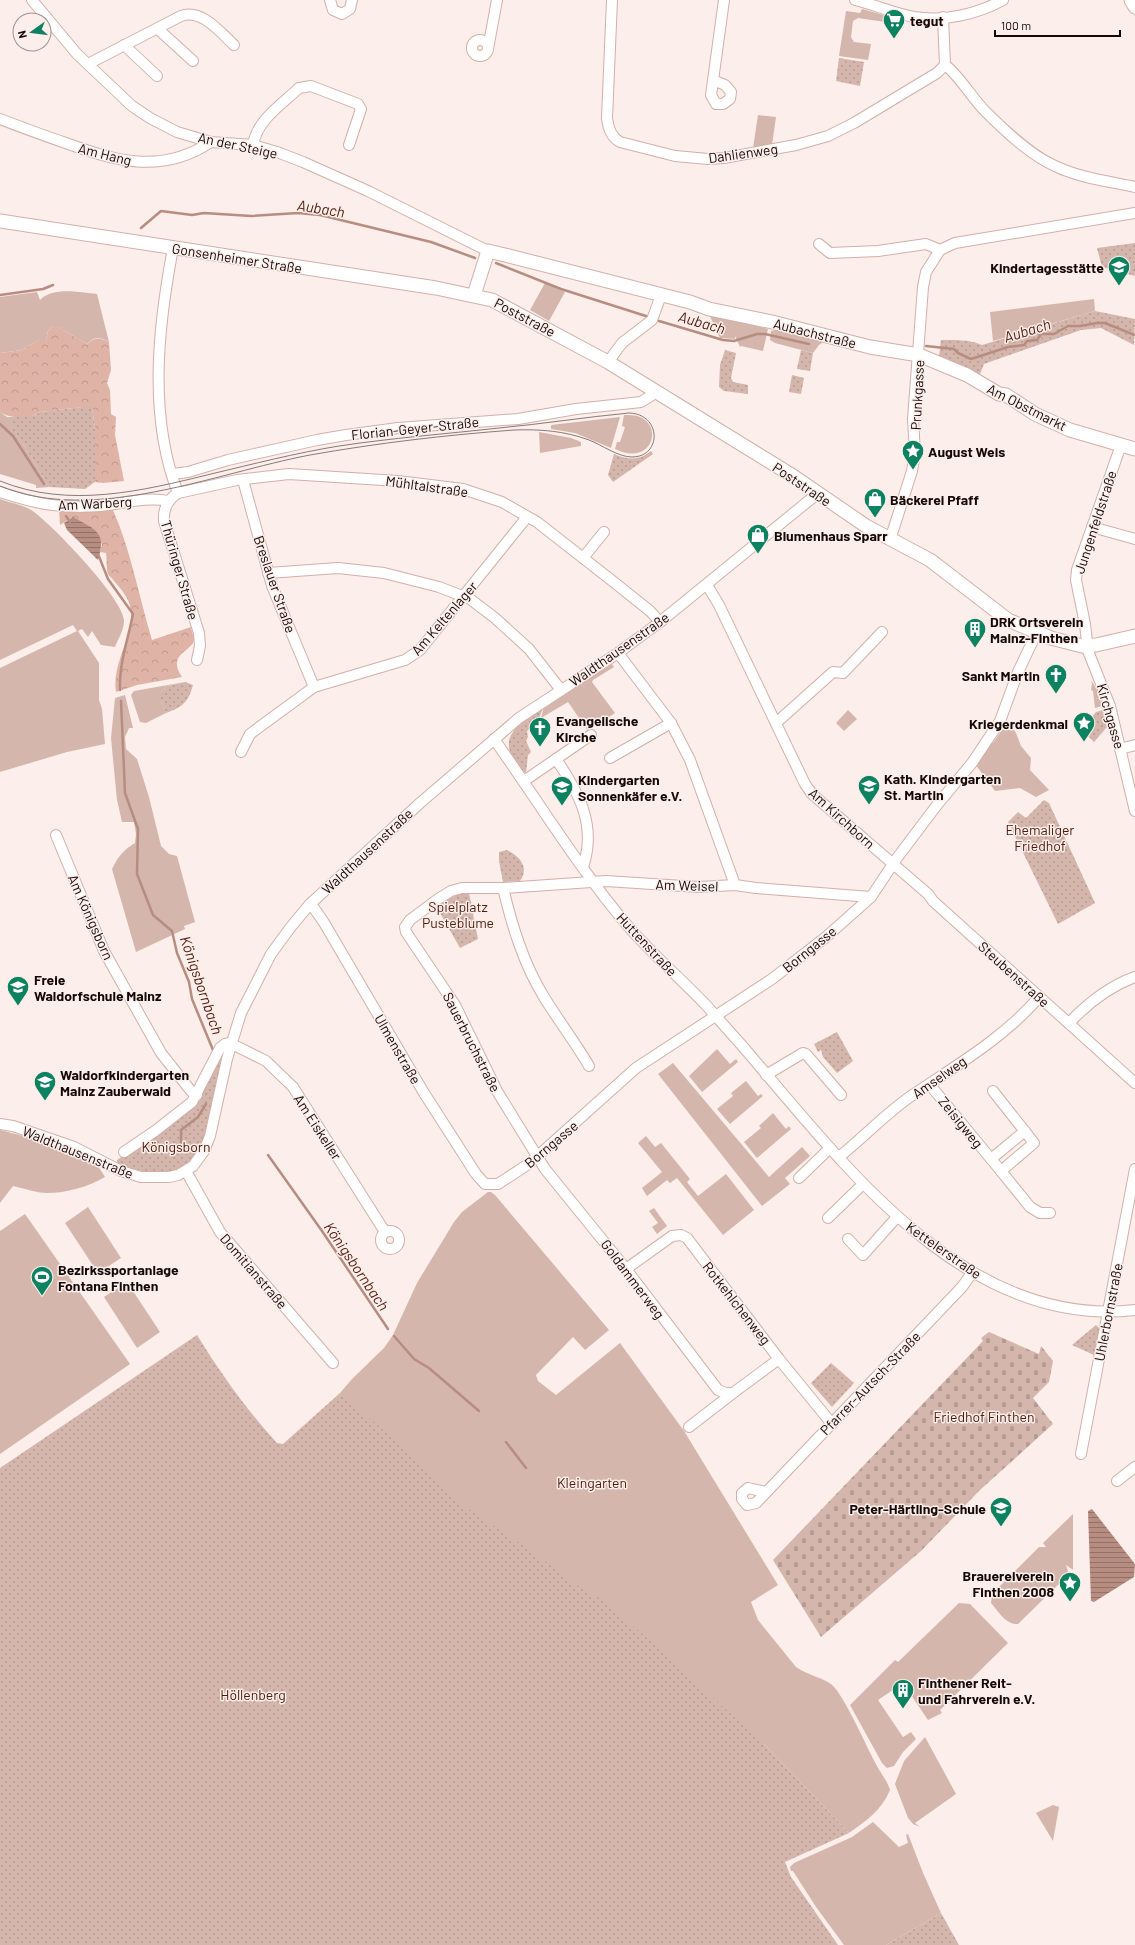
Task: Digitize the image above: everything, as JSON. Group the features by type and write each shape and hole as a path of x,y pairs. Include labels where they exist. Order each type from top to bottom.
{"main road":[{"path":"1131,0 1135,7"},
{"name":"Gonsenheimer Straße","path":"0,221 479,296"},
{"path":"479,296 486,257"},
{"name":"Aubachstraße","path":"486,257 661,295 709,309 772,322 870,347 919,355 967,375"},
{"name":"Poststraße","path":"479,296 499,303 608,362 657,392 793,476 818,494 890,540 930,560 1008,620 1065,642 1087,646 1135,636"},
{"name":"Am Obstmarkt","path":"967,375 999,394 1012,398 1035,414 1070,430 1135,449"}],"street":[{"name":"An der Steige","path":"32,0 88,64 132,106 150,118 177,132 211,142 253,145 284,154 335,175 486,257"},
{"path":"330,0 333,10 342,14 350,9 352,0"},
{"path":"488,49 497,0"},
{"name":"Dahlienweg","path":"612,0 607,118 610,132 616,140 625,144 675,156 692,158 724,158 796,145 828,136 854,123 900,96 937,73 945,65"},
{"path":"713,80 724,0"},
{"path":"856,0 914,16 943,17 963,15 980,11 1003,0"},
{"path":"88,64 181,16 193,14 216,28 234,45"},
{"path":"943,17 945,65 951,69 973,98 1002,128 1043,160 1068,172 1135,187"},
{"path":"158,28 193,61"},
{"path":"124,45 157,76"},
{"path":"253,145 254,136 261,124 304,85 311,86 358,104 361,109 349,145"},
{"name":"Am Hang","path":"0,119 96,154 127,162 145,163 176,159 198,151 211,142"},
{"path":"819,244 830,253 878,251 926,244 940,250 955,243 1135,213"},
{"path":"172,248 162,310 159,389 162,425 168,462 178,493"},
{"name":"Prunkgasse","path":"890,540 910,478 915,453 913,419 924,280 926,272 940,250"},
{"path":"608,362 622,343 652,320 661,295"},
{"name":"Florian-Geyer-Straße","path":"172,474 188,472 228,460 346,435 398,428 518,419 576,409 641,402 657,392"},
{"name":"Jungenfeldstraße","path":"1087,646 1085,624 1076,580 1076,570 1121,445"},
{"name":"Mühltalstraße","path":"178,493 219,483 289,474 398,481 463,489 502,502 527,517 583,558 650,611 660,622"},
{"name":"Breslauer Straße","path":"243,480 268,573 314,687"},
{"name":"Am Warberg","path":"0,492 43,505 60,506 102,506 154,498 168,501"},
{"name":"Thüringer Straße","path":"178,493 168,501 164,509 164,521 199,633 200,646 198,660"},
{"name":"Waldthausenstraße","path":"0,1124 13,1126 74,1147 131,1175 160,1178 178,1175 186,1171 200,1157 210,1136 230,1043 241,1013 264,966 290,928 311,904 392,827 519,718 618,653 660,622 818,494"},
{"name":"Am Keltenlager","path":"241,752 250,734 314,687 411,657 420,650 527,517"},
{"path":"1092,527 1135,539"},
{"path":"583,558 604,532"},
{"path":"268,573 338,568 384,573 439,587 463,598 470,599 514,635 540,661 561,690"},
{"name":"Am Kirchborn","path":"707,585 719,605 808,789 893,865"},
{"path":"776,723 833,672 843,673 882,632"},
{"name":"Borngasse","path":"494,1185 537,1157 636,1068 772,979 871,897 937,805 972,763 1000,721 1018,672 1037,632"},
{"name":"Kirchgasse","path":"1087,646 1106,695 1135,811"},
{"path":"618,653 671,723 690,760 735,885"},
{"path":"610,758 671,723"},
{"path":"524,781 591,735"},
{"name":"Huttenstraße","path":"494,739 594,882 643,942 715,1016"},
{"path":"1120,749 1135,745"},
{"path":"556,759 577,790 585,810 588,835 586,856 583,867"},
{"name":"Am Königsborn","path":"56,835 104,951 161,1052 191,1091 197,1095"},
{"name":"Steubenstraße","path":"893,865 1135,1083"},
{"name":"Am Weisel","path":"405,927 407,923 417,915 455,889 503,888 594,882 699,887 735,885 871,897"},
{"path":"503,888 513,926 528,965 543,996 589,1066"},
{"name":"Ulmenstraße","path":"311,904 327,927 424,1093 474,1170 485,1184 494,1185"},
{"name":"Sauerbruchstraße","path":"405,927 406,932 455,1005 497,1091 537,1157"},
{"path":"1069,1023 1082,1008 1135,977"},
{"name":"Amselweg","path":"839,1157 908,1098 930,1085 1019,1018 1039,997"},
{"name":"Kettelerstraße","path":"715,1016 863,1184 897,1217 935,1247 972,1273 1027,1297 1066,1307 1107,1313 1135,1310"},
{"path":"124,1152 185,1108 197,1095 220,1048 225,1044 230,1043"},
{"name":"Am Eiskeller","path":"230,1043 266,1061 293,1087 385,1232"},
{"path":"766,1075 803,1053 806,1054 841,1094"},
{"name":"Zeisigweg","path":"930,1085 1030,1207 1040,1213 1050,1213"},
{"path":"994,1091 1034,1143 1001,1171"},
{"name":"Zeisigweg","path":"991,1159 1025,1131"},
{"path":"799,1178 830,1148"},
{"name":"Goldammerweg","path":"537,1157 545,1169 626,1269 718,1390 726,1393 733,1393"},
{"name":"Uhlerbornstraße","path":"1081,1454 1135,1170"},
{"name":"Domitianstraße","path":"186,1171 220,1232 333,1363"},
{"path":"828,1218 863,1184"},
{"name":"Kettelerstraße","path":"848,1239 863,1255 897,1217"},
{"name":"Rotkehlchenweg","path":"626,1269 672,1236 684,1236 779,1359 832,1424"},
{"name":"Pfarrer-Autsch-Straße","path":"766,1492 962,1287 972,1273"},
{"path":"690,1427 779,1359"},
{"path":"1117,1481 1135,1467"}],"green space":[{"path":"862,9 891,17 892,23 858,18 853,21 851,37 854,42 871,44 868,60 839,56 846,11 860,13"},
{"path":"839,58 864,62 860,86 836,81"},
{"path":"758,115 776,117 772,145 753,148"},
{"path":"1135,243 1135,276 1102,267 1097,248"},
{"path":"545,283 565,292 549,321 530,310"},
{"path":"67,291 97,294 109,342 97,338 87,344 58,327 52,327 48,331 46,340 39,340 22,350 0,353 0,297 37,292 40,300 52,293"},
{"path":"1094,299 1095,311 993,341 990,312"},
{"path":"1095,311 1135,319 1134,345 1101,328 1081,330 984,364 980,374 939,356 941,340 967,341 982,345"},
{"path":"709,314 768,329 763,351 740,347 735,336 735,339 720,338"},
{"path":"52,327 58,327 87,344 97,338 109,342 111,370 107,383 110,390 111,414 116,417 115,435 124,481 103,483 95,482 95,429 92,407 40,412 26,417 14,417 0,412 0,353 22,350 39,340 46,340 48,331"},
{"path":"775,330 825,341 819,345 813,353 775,343 770,340 771,331"},
{"path":"725,350 736,353 731,378 733,382 748,385 748,394 724,391 719,387 720,365"},
{"path":"801,350 813,353 810,371 797,369"},
{"path":"792,375 804,378 801,394 789,392"},
{"path":"92,407 95,429 95,482 85,489 49,487 23,444 11,429 12,417 35,415 40,412"},
{"path":"0,412 7,417 12,417 12,429 23,444 49,487 36,488 36,485 0,474"},
{"path":"624,415 640,417 647,422 651,429 652,436 650,444 645,449 637,453 627,453 615,449 617,442 620,442 625,427 622,426"},
{"path":"620,417 611,448 575,433 551,429 551,425"},
{"path":"539,432 571,438 581,442 581,446 540,453"},
{"path":"651,451 653,454 613,482 608,475 614,454 629,458 638,458"},
{"path":"0,499 22,506 34,512 71,547 113,597 121,611 124,624 115,647 101,645 92,631 88,637 82,629 78,631 99,663 99,700 102,709 105,744 67,752 0,772 0,668 77,631 73,625 0,660"},
{"path":"106,508 113,510 125,542 152,640 191,627 194,639 193,643 182,654 177,663 182,677 137,685 116,692 117,671 129,633 131,608 123,592 108,574 106,553 100,552 102,544 73,517 60,525 59,510"},
{"path":"612,664 614,667 592,682 615,713 588,731 568,702 541,718 544,707"},
{"path":"1091,680 1098,691 1102,706 1095,708 1093,691 1091,690"},
{"path":"185,682 167,686 161,692 161,702 166,713 146,723 140,722 131,695 134,691"},
{"path":"185,682 193,685 189,696 184,704 166,713 161,702 161,692 167,686"},
{"path":"125,695 133,728 129,728 125,737 126,749 137,759 149,797 161,846 169,854 177,856 195,922 184,926 185,929 136,952 112,869 121,854 135,843 136,834 134,822 122,822 117,800 111,738 115,698"},
{"path":"543,708 540,716 542,728 535,732 530,729 527,731 528,737 526,741 531,752 528,755 526,773 520,769 510,750 509,743 511,735 521,723"},
{"path":"848,710 857,719 844,731 836,723"},
{"path":"1103,710 1107,727 1094,742 1081,729 1096,712"},
{"path":"1008,721 1016,733 1021,746 1031,758 1030,770 1049,790 1036,797 1020,788 995,791 975,764 988,743 993,743"},
{"name":"Ehemaliger Friedhof","path":"1044,800 1049,803 1095,903 1058,924 1008,822 1018,812 1026,818"},
{"path":"507,850 516,855 522,862 524,871 520,881 503,882 499,852"},
{"name":"Spielplatz Pusteblume","path":"460,893 469,893 478,939 460,948 436,906"},
{"path":"837,1032 853,1061 837,1073 823,1057 821,1050 818,1052 814,1044"},
{"path":"717,1049 730,1064 736,1059 738,1062 702,1092 689,1076"},
{"name":"Königsborn","path":"224,1052 208,1132 196,1154 188,1163 178,1169 166,1173 155,1174 130,1169 117,1164 117,1160 173,1121"},
{"path":"673,1063 769,1177 802,1147 810,1156 785,1178 790,1184 762,1206 658,1074"},
{"path":"746,1081 758,1096 761,1094 763,1096 730,1124 717,1109 733,1096 731,1093"},
{"path":"773,1113 786,1129 789,1126 791,1129 757,1158 744,1142 761,1128 759,1126"},
{"path":"0,1130 50,1143 76,1154 98,1166 105,1177 69,1191 54,1193 38,1192 13,1186 0,1203"},
{"path":"646,1136 655,1147 661,1143 690,1179 687,1182 698,1196 726,1174 754,1210 723,1235 677,1178 670,1183 667,1180 647,1196 642,1188 662,1172 638,1143"},
{"name":"Kleingarten","path":"488,1192 495,1195 609,1330 585,1350 573,1337 536,1375 538,1381 556,1395 620,1343 684,1431 778,1585 751,1602 758,1620 796,1667 825,1680 832,1685 843,1699 890,1790 887,1797 878,1809 849,1833 764,1744 571,1625 451,1509 340,1393 352,1379 384,1348 393,1335 417,1283 454,1222 462,1212"},
{"path":"88,1207 121,1258 98,1273 65,1223"},
{"path":"654,1208 667,1226 657,1234 652,1227 658,1223 649,1211"},
{"name":"Bezirkssportanlage Fontana Finthen","path":"25,1214 130,1364 0,1454 0,1231"},
{"path":"127,1282 160,1332 137,1348 104,1297"},
{"path":"1096,1325 1100,1329 1094,1355 1072,1345"},
{"name":"Friedhof Finthen","path":"989,1332 1039,1354 1041,1346 1053,1361 1049,1382 1033,1398 1053,1424 980,1490 921,1551 821,1637 773,1560 983,1341 981,1338"},
{"name":"Höllenberg","path":"197,1335 234,1391 277,1443 283,1444 340,1393 408,1451 429,1476 452,1498 533,1552 575,1584 608,1603 764,1744 849,1833 785,1862 791,1877 838,1945 0,1945 0,1468"},
{"path":"831,1363 854,1383 832,1407 811,1383"},
{"path":"1073,1514 1073,1570 1066,1565 1068,1571 1066,1577 1018,1624 1014,1624 1006,1620 991,1603 992,1594 1039,1547 1046,1547 1043,1543"},
{"path":"959,1603 970,1604 1008,1643 940,1710 942,1713 928,1720 903,1683 878,1700 903,1737 911,1732 916,1739 903,1752 894,1766 887,1768 882,1763 850,1705 895,1660 898,1662"},
{"path":"925,1737 956,1794 915,1823 920,1827 913,1824 908,1818 895,1784 904,1761"},
{"path":"1053,1805 1059,1807 1053,1841 1036,1813"},
{"path":"873,1822 899,1847 908,1843 906,1835 908,1834 941,1913 886,1945 844,1945 816,1907 793,1871 791,1871 790,1867 794,1863 852,1837"},
{"path":"941,1913 959,1945 886,1945"}],"shaded area":[{"path":"73,517 88,525 98,533 101,543 98,560 67,530 64,523"},
{"path":"1092,1509 1135,1564 1134,1577 1094,1602 1091,1601 1088,1511"}],"waterway":[{"name":"Aubach","path":"141,228 161,211 192,215 204,213 251,216 298,213 320,215 431,242 475,258"},
{"name":"Aubach","path":"496,263 561,289 649,317"},
{"name":"Aubach","path":"0,295 43,289 53,285"},
{"name":"Aubach","path":"659,321 723,340 734,341 757,334 765,334 809,344"},
{"name":"Aubach","path":"926,346 954,349 958,353 971,359 1008,347 1024,345 1027,341 1037,340 1041,334 1054,334 1068,326 1105,323 1135,335"},
{"name":"Königsbornbach","path":"0,424 13,436 44,484"},
{"name":"Königsbornbach","path":"66,516 70,522"},
{"name":"Königsbornbach","path":"98,554 108,579 133,614 122,661 120,690"},
{"name":"Königsbornbach","path":"121,701 125,793 138,829 137,874 153,915 172,931 177,953 189,982 192,999 213,1050"},
{"name":"Königsbornbach","path":"167,1151 170,1148 177,1149 181,1147 181,1130 198,1117 206,1104"},
{"name":"Königsbornbach","path":"268,1155 322,1231 388,1329"},
{"name":"Königsbornbach","path":"394,1336 414,1359 429,1368 479,1411"},
{"name":"Königsbornbach","path":"506,1442 526,1468"}],"tram line":[{"path":"0,481 26,489 52,494 79,496 106,494 159,486 339,446 629,413 640,415 648,420 654,435 653,443 649,450 642,455 632,457 621,455 580,437 543,430 514,430 463,434 310,455 155,492 114,498 75,500 36,497 0,486"}],"place":[{"name":"tegut","path":"894,40"},
{"name":"Kindertagesstätte","path":"1119,286"},
{"name":"August Weis","path":"913,470"},
{"name":"Bäckerei Pfaff","path":"875,518"},
{"name":"Blumenhaus Sparr","path":"758,554"},
{"name":"DRK Ortsverein Mainz-Finthen","path":"975,648"},
{"name":"Sankt Martin","path":"1056,694"},
{"name":"Kriegerdenkmal","path":"1084,742"},
{"name":"Evangelische Kirche","path":"540,748"},
{"name":"Kindergarten Sonnenkäfer e.V.","path":"562,806"},
{"name":"Kath. Kindergarten St. Martin","path":"869,806"},
{"name":"Freie Waldorfschule Mainz","path":"18,1006"},
{"name":"Waldorfkindergarten Mainz Zauberwald","path":"45,1102"},
{"name":"Bezirkssportanlage Fontana Finthen","path":"42,1296"},
{"name":"Peter-Härtling-Schule","path":"1001,1528"},
{"name":"Brauereiverein Finthen 2008","path":"1070,1602"},
{"name":"Finthener Reit- und Fahrverein e.V.","path":"903,1710"}]}
